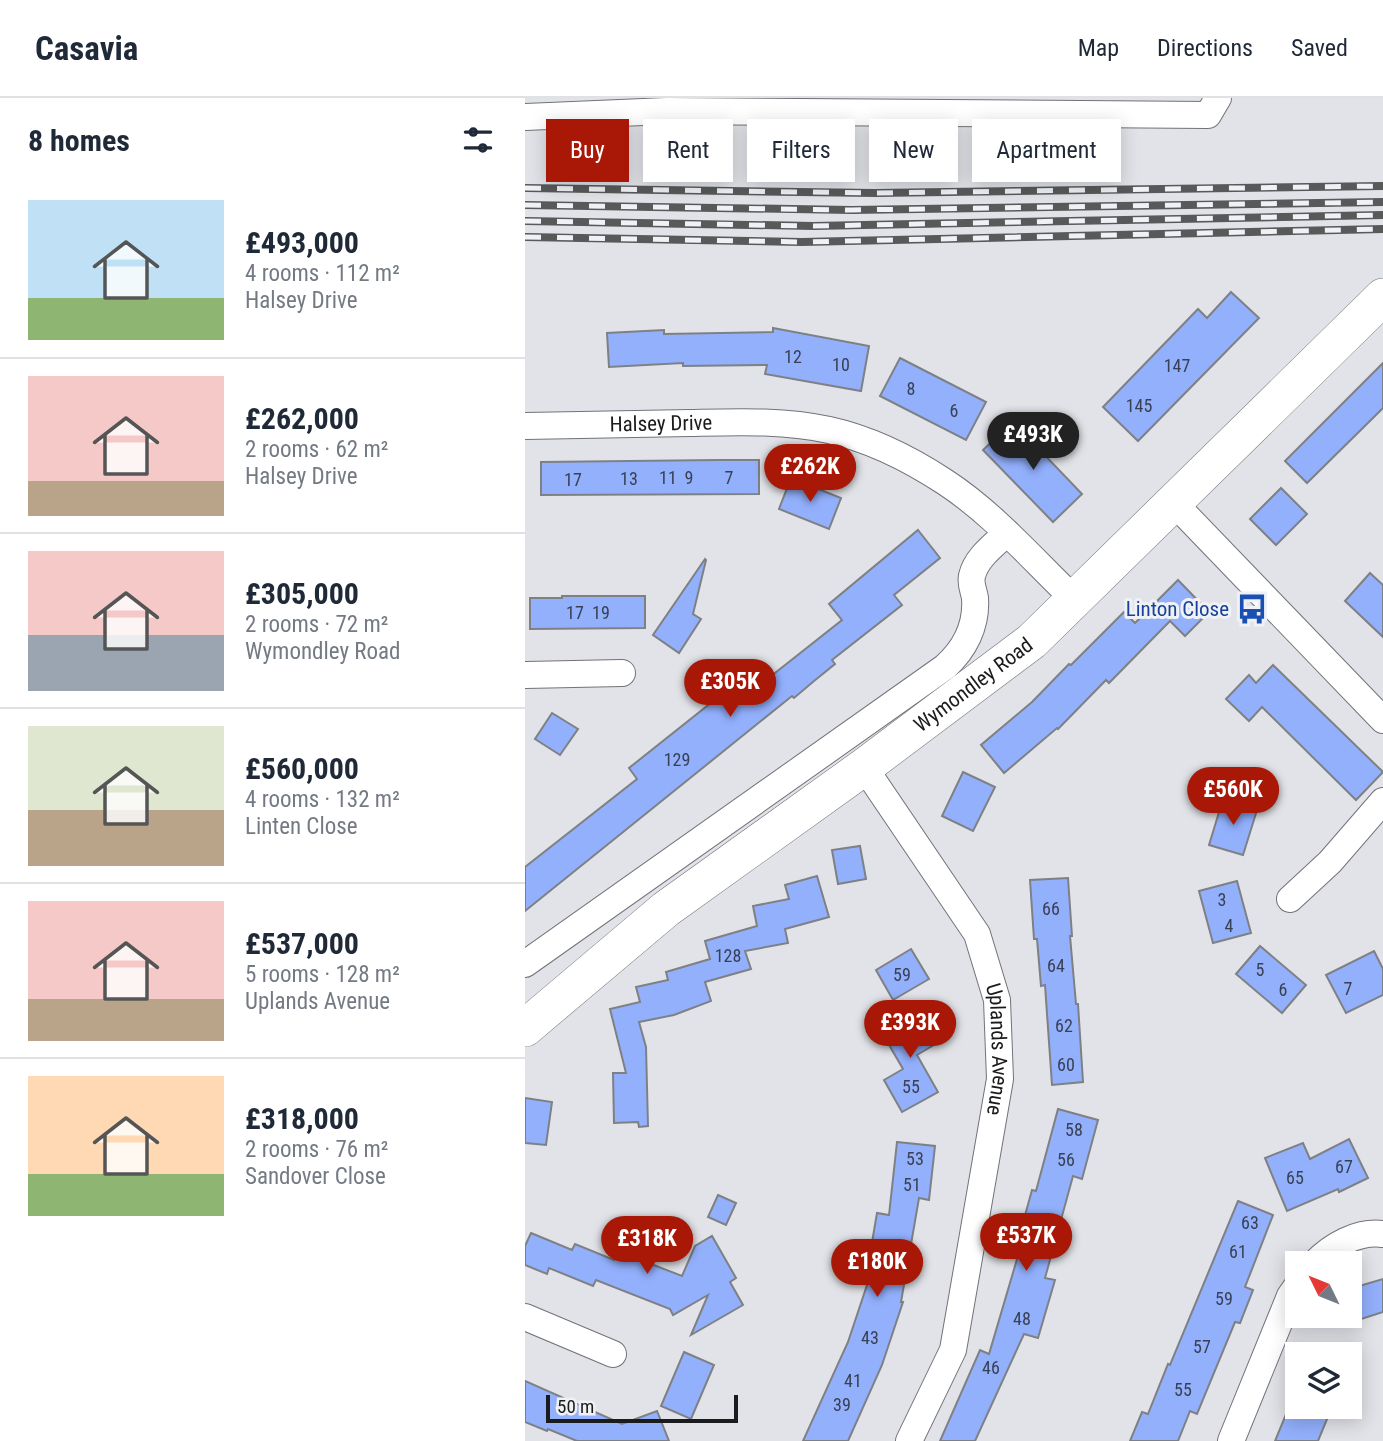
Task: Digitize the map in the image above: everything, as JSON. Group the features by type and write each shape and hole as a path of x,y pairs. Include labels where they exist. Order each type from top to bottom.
{"street":[{"path":"525,117 667,104 969,106 1208,115 1218,98"},
{"name":"Wymondley Road","path":"525,1028 666,909 1033,641 1383,297"},
{"name":"Halsey Drive","path":"525,426 763,422 831,430 869,442 945,482 991,518 1075,600"},
{"path":"1174,503 1383,720"},
{"name":"Wymondley Road","path":"525,964 945,667 957,656 971,630 975,597 972,576 983,556 1007,533"},
{"path":"525,675 622,673"},
{"name":"Uplands Avenue","path":"864,767 977,934 997,1000 1000,1079 978,1219 953,1350 909,1441"},
{"path":"1290,899 1330,862 1383,801"},
{"path":"1331,1251 1341,1243 1367,1232 1383,1234"},
{"path":"1231,1441 1285,1308"},
{"path":"525,1317 613,1354"}],"building":[{"path":"1231,292 1259,318 1138,441 1103,407 1198,309 1207,318"},
{"path":"773,328 869,346 861,391 765,374 767,365 683,366 683,363 609,367 607,333 664,330 664,334 773,332"},
{"path":"900,358 986,402 966,440 880,396"},
{"path":"1383,363 1383,408 1307,483 1285,461"},
{"path":"1013,422 1082,494 1053,522 983,450"},
{"path":"759,460 759,494 541,495 541,462"},
{"path":"791,478 841,498 829,529 779,509"},
{"path":"1281,488 1307,514 1276,545 1250,519"},
{"path":"918,530 940,558 894,595 902,605 832,660 835,664 794,698 792,696 525,911 525,867 637,779 629,768 741,679 751,692 842,620 829,604"},
{"path":"705,559 693,614 701,619 679,653 653,635"},
{"path":"1370,573 1383,585 1383,637 1345,601"},
{"path":"1178,580 1209,612 1185,636 1170,621 1109,683 1106,680 1058,729 1004,773 981,745 1032,702 1124,612 1135,623"},
{"path":"645,596 645,628 530,629 530,598"},
{"path":"1273,665 1383,772 1356,800 1262,707 1249,721 1226,699 1249,675 1256,683"},
{"path":"552,713 578,729 560,755 535,739"},
{"path":"963,772 995,787 973,831 942,816"},
{"path":"1223,799 1257,810 1243,855 1209,845"},
{"path":"860,846 866,879 838,884 832,850"},
{"path":"817,876 829,917 785,929 788,943 745,951 751,969 705,982 711,1001 674,1015 639,1022 646,1047 648,1126 639,1127 638,1122 614,1123 613,1073 626,1073 610,1009 640,1002 636,987 668,980 666,972 710,959 705,941 757,926 753,906 789,899 785,885"},
{"path":"1068,878 1070,936 1083,1082 1052,1085 1045,985 1041,986 1037,939 1034,939 1030,880"},
{"path":"1237,881 1251,933 1213,943 1199,891"},
{"path":"1260,946 1306,985 1282,1013 1236,974"},
{"path":"911,949 929,979 893,1000 876,970"},
{"path":"1374,951 1383,969 1383,995 1346,1013 1326,975"},
{"path":"920,1009 939,1042 917,1055 938,1092 902,1112 884,1080 903,1069 881,1031"},
{"path":"525,1098 552,1102 546,1145 525,1143"},
{"path":"1058,1109 1098,1120 1082,1179 1073,1176 1045,1278 1055,1280 1038,1338 1024,1334 975,1441 940,1441 980,1350 989,1354 1020,1249 1016,1248 1032,1190 1036,1191"},
{"path":"1349,1139 1368,1178 1287,1211 1265,1158 1303,1143 1310,1159"},
{"path":"897,1142 935,1146 929,1200 919,1198 903,1302 882,1365 848,1441 803,1441 848,1342 873,1267 868,1266 877,1213 889,1215"},
{"path":"718,1195 736,1203 726,1225 708,1217"},
{"path":"1238,1201 1273,1215 1245,1287 1253,1290 1240,1323 1235,1322 1197,1414 1190,1411 1178,1441 1130,1441 1142,1412 1148,1414"},
{"path":"531,1233 572,1250 575,1244 614,1260 618,1251 682,1276 695,1246 712,1236 736,1278 730,1282 743,1305 691,1335 708,1295 673,1315 670,1309 596,1280 593,1286 549,1268 547,1274 525,1265 525,1246"},
{"path":"1383,1279 1383,1312 1362,1319 1362,1285"},
{"path":"684,1352 714,1365 691,1419 661,1406"},
{"path":"525,1381 622,1424 657,1411 669,1441 577,1441 525,1422"},
{"path":"1285,1417 1285,1419 1327,1419 1318,1441 1275,1441"}],"railway":[{"path":"525,188 875,193 1383,186"},
{"path":"525,205 852,210 1383,202"},
{"path":"525,221 813,226 1383,215"},
{"path":"525,237 802,242 1383,229"}],"place":[{"name":"Linton Close","path":"1252,609"}]}
